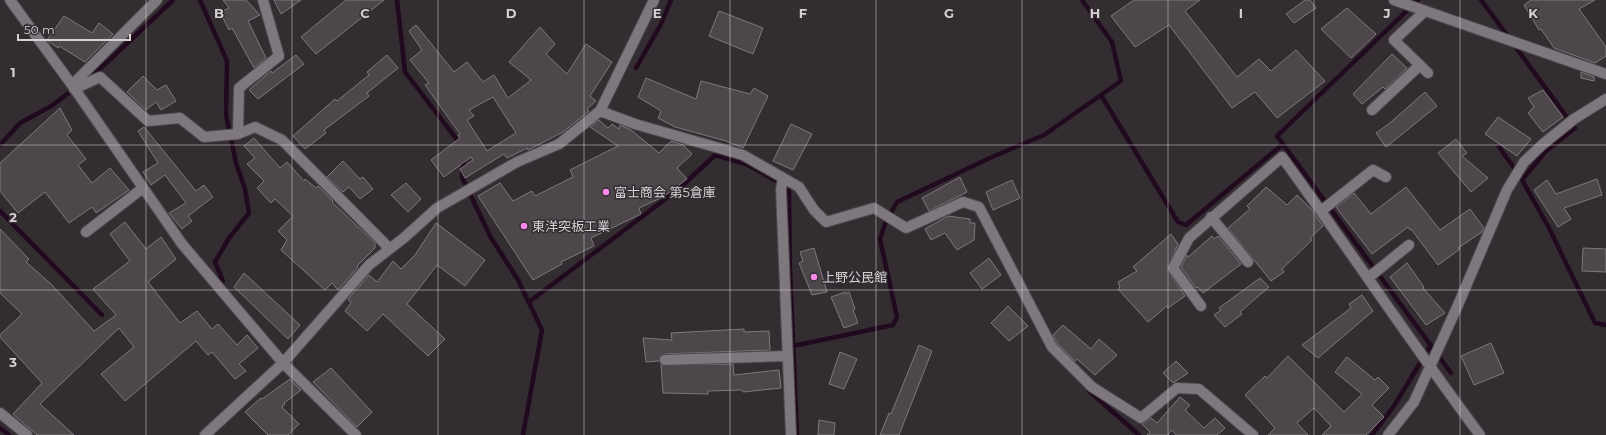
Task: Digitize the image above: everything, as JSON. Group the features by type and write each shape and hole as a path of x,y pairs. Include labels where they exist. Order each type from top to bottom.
{"street":[{"path":"10,0 73,87 182,244 282,363 304,382 356,435"},
{"path":"73,87 157,0"},
{"path":"238,134 240,88 279,56 263,0"},
{"path":"205,435 282,363 369,265 405,237 437,208 517,162 559,144 600,111 654,0"},
{"path":"1394,0 1606,74"},
{"path":"1421,9 1394,40 1428,73"},
{"path":"1372,110 1420,65"},
{"path":"73,87 100,77 148,121 180,118 204,137 238,134 255,127 282,140 389,248"},
{"path":"1388,435 1414,402 1428,361 1440,347 1507,190 1524,162 1543,144 1571,122 1606,99"},
{"path":"600,111 635,124 743,155 782,184 799,187 814,210 826,222 874,208 894,219 906,228 963,202 979,207 1052,347 1092,387 1141,418 1177,388 1199,389 1253,435"},
{"path":"1201,306 1173,268 1189,238 1211,217 1282,158 1326,207 1368,278 1480,435"},
{"path":"1326,207 1373,170 1386,177"},
{"path":"782,184 791,435"},
{"path":"86,232 143,188"},
{"path":"1211,217 1248,262"},
{"path":"1368,278 1410,245"},
{"path":"665,360 787,356"},
{"path":"0,413 28,435"}],"building":[{"path":"223,0 246,0 260,15 248,21 266,58 254,68 232,28 229,30 220,12 229,8"},
{"path":"274,0 301,0 281,14"},
{"path":"346,0 384,0 316,54 301,37"},
{"path":"1134,0 1200,0 1185,11 1237,77 1259,59 1271,71 1296,50 1325,81 1277,118 1255,92 1232,108 1169,25 1135,47 1111,16"},
{"path":"1305,0 1310,0 1316,8 1294,23 1286,14"},
{"path":"1531,0 1595,0 1579,9 1606,47 1606,56 1595,63 1554,48 1541,29 1539,30 1524,5"},
{"path":"1347,8 1376,34 1351,58 1321,29"},
{"path":"719,11 763,28 753,54 709,36"},
{"path":"64,16 92,33 99,23 113,34 85,62 59,46 58,48 47,40"},
{"path":"416,25 454,72 467,62 483,82 494,75 508,98 531,80 509,62 540,27 555,44 546,54 567,74 586,44 612,62 590,96 596,101 587,109 589,111 563,132 528,150 527,148 507,158 504,154 465,178 460,169 473,160 471,157 444,177 431,160 460,138 458,135 460,134 425,85 429,83 410,60 422,50 409,31","holes":["493,97 516,133 487,151 467,120 474,116 469,110"]},
{"path":"1392,54 1407,68 1385,89 1383,87 1362,104 1353,94"},
{"path":"296,55 304,64 258,99 249,90 271,71 272,73"},
{"path":"387,55 398,68 367,93 369,96 324,130 326,133 305,149 293,136 335,99 337,101 369,75 367,72"},
{"path":"1581,72 1594,77 1594,81 1581,78"},
{"path":"143,76 157,90 166,85 176,101 161,110 156,102 146,110 127,92"},
{"path":"646,78 696,99 701,81 750,94 754,88 768,96 743,148 726,141 675,127 658,118 661,111 638,97"},
{"path":"1543,90 1563,117 1543,132 1528,113 1534,107 1528,98"},
{"path":"1425,92 1437,106 1386,147 1376,133 1390,123"},
{"path":"60,108 72,130 67,135 86,159 78,165 92,183 110,168 129,190 96,213 92,207 69,223 45,192 18,213 0,191 0,163"},
{"path":"1498,117 1531,139 1517,156 1485,134"},
{"path":"599,120 608,128 612,124 619,129 620,125 631,130 659,153 671,141 683,145 692,154 677,168 687,179 663,197 639,208 641,214 591,238 594,246 561,262 562,264 533,280 478,196 500,183 513,201 532,191 535,196 573,177 570,170 618,146 590,127"},
{"path":"791,124 812,134 793,170 773,161"},
{"path":"144,127 196,191 204,185 213,197 188,216 192,221 182,229 169,213 186,203 165,175 151,185 143,172 158,163 138,131"},
{"path":"254,138 280,168 287,162 304,181 305,179 316,188 318,186 333,201 332,202 375,243 375,248 357,266 358,267 338,290 332,283 325,290 281,250 287,240 278,231 293,216 275,199 271,203 257,188 264,181 247,164 255,158 244,146"},
{"path":"1456,139 1467,153 1462,156 1488,178 1471,192 1438,153"},
{"path":"343,161 360,179 363,177 373,189 360,199 349,187 343,192 327,177"},
{"path":"960,177 967,192 929,211 922,198"},
{"path":"1597,179 1602,195 1564,208 1571,219 1558,227 1534,190 1547,180 1556,194"},
{"path":"1012,180 1020,198 993,210 986,192"},
{"path":"406,183 421,199 408,212 391,195"},
{"path":"1266,187 1287,205 1297,195 1311,209 1323,226 1310,238 1312,240 1282,269 1284,272 1271,281 1228,228 1250,209 1247,206"},
{"path":"1406,187 1440,230 1470,209 1484,228 1482,232 1458,248 1460,249 1438,265 1408,227 1372,254 1336,207 1354,193 1371,214"},
{"path":"948,216 970,219 970,223 975,223 974,240 957,250 945,233 931,240 925,229"},
{"path":"125,222 146,249 161,237 176,259 148,282 180,323 197,311 212,329 218,324 237,345 247,335 258,348 239,364 246,371 235,379 212,352 208,355 196,341 125,401 101,374 134,347 119,328 40,404 74,435 37,435 13,414 42,383 0,337 0,335 22,314 0,293 0,229 29,259 26,262 52,285 94,331 116,315 93,289 130,261 110,234"},
{"path":"436,223 485,260 465,286 437,265 407,304 445,339 428,356 383,314 367,331 345,311 351,303 348,299 369,275 377,282 393,261 401,269 415,255"},
{"path":"1171,234 1178,244 1167,269 1185,296 1168,308 1167,306 1148,322 1118,289 1120,287 1118,282 1137,271 1133,267"},
{"path":"1212,236 1214,239 1218,236 1241,264 1203,293 1198,287 1196,288 1181,267 1187,255 1188,257"},
{"name":"上野公民館","path":"814,248 827,292 812,295 799,263 803,261 800,252"},
{"path":"1583,248 1606,249 1606,272 1582,271"},
{"path":"989,258 1001,275 982,289 970,273"},
{"path":"1407,263 1424,287 1423,288 1445,313 1426,325 1390,277"},
{"path":"244,273 300,325 288,339 234,287"},
{"path":"1260,278 1269,287 1240,312 1242,314 1225,327 1214,315 1221,310 1219,308"},
{"path":"845,292 845,294 849,292 858,323 844,328 831,297"},
{"path":"1362,295 1373,311 1318,358 1302,345 1351,308 1349,304"},
{"path":"1008,306 1028,326 1009,341 991,323"},
{"path":"1063,325 1091,349 1099,339 1117,355 1095,375 1077,359 1075,361 1057,343 1053,335"},
{"path":"744,329 744,332 769,331 770,350 665,354 660,357 659,361 646,362 643,338 672,340 671,333"},
{"path":"1491,343 1504,373 1474,385 1461,356"},
{"path":"919,345 932,351 899,435 880,435 889,413 891,414"},
{"path":"840,352 857,359 844,389 829,384"},
{"path":"1288,356 1344,412 1362,394 1335,372 1347,357 1375,380 1378,377 1389,388 1372,405 1384,417 1366,435 1322,435 1331,426 1314,408 1297,423 1308,435 1268,435 1275,428 1245,395 1265,376 1267,378"},
{"path":"1176,361 1188,373 1173,383 1163,373"},
{"path":"733,364 734,375 779,370 781,388 743,392 742,390 708,391 708,394 663,393 661,365"},
{"path":"331,368 372,412 357,427 313,382"},
{"path":"290,379 301,390 284,403 285,404 282,407 299,424 288,435 268,435 245,412 261,398 262,399"},
{"path":"1180,397 1190,405 1185,410 1204,428 1215,418 1225,428 1217,435 1176,435 1172,430 1168,434 1169,435 1147,435 1150,432 1142,424 1151,418 1157,423"},
{"path":"819,420 835,423 834,435 818,435"}],"waterway":[{"path":"85,80 101,68 173,0"},
{"path":"200,0 227,61 226,115 236,163 245,189 249,213 229,238 215,262 223,281"},
{"path":"397,0 405,72 461,145"},
{"path":"636,68 661,24 671,0"},
{"path":"793,346 893,325 897,317 880,239 885,224 897,202 992,157 1044,135 1121,81 1112,42 1082,0"},
{"path":"1418,0 1277,136 1451,373"},
{"path":"1481,0 1510,39"},
{"path":"1514,45 1575,128 1545,152 1522,180"},
{"path":"0,145 20,123 53,105 75,88"},
{"path":"1101,95 1178,222 1186,225 1283,144"},
{"path":"1499,147 1517,172"},
{"path":"529,302 680,188 715,155 746,164 789,188 790,271 797,435"},
{"path":"464,157 462,177 490,236 518,280 542,330 523,435"},
{"path":"1521,178 1549,228 1595,323 1606,325"},
{"path":"0,211 102,315"},
{"path":"1372,435 1394,406 1431,345"},
{"path":"1089,391 1139,435"},
{"path":"0,428 9,435"}],"place":[{"name":"富士商会 第5倉庫","path":"606,192"},
{"name":"東洋突板工業","path":"524,226"},
{"name":"上野公民館","path":"814,277"}]}
